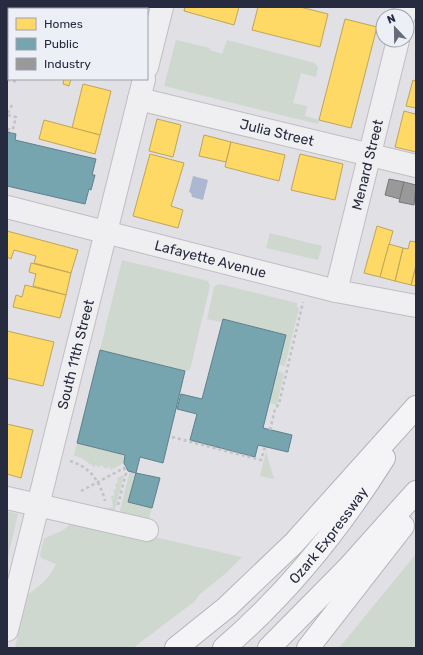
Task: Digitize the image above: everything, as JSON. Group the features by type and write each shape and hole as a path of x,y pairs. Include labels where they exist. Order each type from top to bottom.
{"highway":[{"path":"176,648 227,607 294,543 416,408"},
{"name":"Ozark Expressway","path":"224,648 273,601 314,557 366,486 416,408"},
{"path":"269,648 348,568 416,492"},
{"path":"308,648 416,509"}],"street":[{"path":"148,63 162,7"},
{"name":"Menard Street","path":"336,290 396,48"},
{"name":"Julia Street","path":"142,89 416,166"},
{"name":"South 11th Street","path":"7,630 142,89"},
{"name":"Lafayette Avenue","path":"7,207 336,290 416,306"},
{"path":"7,498 147,530"}],"path":[{"path":"7,80 18,82"},
{"path":"7,129 13,132 16,117 7,115 12,105"},
{"path":"270,430 275,408 279,404 303,300"},
{"path":"172,437 261,460 265,447"},
{"path":"70,461 79,464 92,473 98,482 105,501"},
{"path":"81,491 125,467 126,473 113,523"}],"shaded area":[{"path":"176,40 210,48 210,50 222,54 227,40 315,63 318,67 316,77 301,73 293,103 307,106 305,116 319,120 318,124 164,86"},
{"path":"270,233 322,246 318,260 266,248"},
{"path":"122,260 208,281 210,286 190,370 185,371 100,350"},
{"path":"219,284 297,303 297,307 299,308 285,366 279,365 286,335 223,319 222,322 207,319 214,287"},
{"path":"277,371 284,373 277,405 269,403"},
{"path":"77,443 125,455 124,463 111,470 109,467 105,469 102,465 99,467 96,465 94,467 83,459 74,455"},
{"path":"266,451 274,479 260,476"},
{"path":"130,471 136,473 128,502 152,508 147,524 118,518"},
{"path":"124,475 113,517 73,506 86,503 87,508 99,510 113,507 111,496 115,495 113,490 116,489 115,484 118,483 117,478"},
{"path":"7,511 18,514 7,561"},
{"path":"75,519 242,557 226,573 199,595 195,601 133,648 15,648 27,595 44,581 56,564 41,558 40,555 44,539 63,530 72,520"},
{"path":"416,554 416,648 339,648"}],"water":[{"path":"193,176 208,180 203,200 192,197 191,193 189,192"}],"building: Homes":[{"path":"98,7 132,7 132,8"},
{"path":"185,7 239,7 234,25 184,11"},
{"path":"258,7 300,7 328,14 320,47 252,30"},
{"path":"345,19 375,26 375,35 351,128 319,120"},
{"path":"416,78 416,108 406,106 413,80 415,81"},
{"path":"64,80 71,80 69,86 63,84"},
{"path":"83,84 111,91 100,135 72,128"},
{"path":"404,111 415,114 416,111 416,152 395,147"},
{"path":"157,119 181,125 173,157 149,151"},
{"path":"44,120 100,135 95,154 39,139"},
{"path":"204,135 231,142 226,162 199,156"},
{"path":"231,142 285,155 279,181 225,167"},
{"path":"150,154 184,163 171,206 183,210 178,228 133,216"},
{"path":"300,154 343,164 335,200 291,190"},
{"path":"377,226 393,231 380,277 364,273"},
{"path":"7,231 78,250 71,273 34,263 36,256 14,250 11,259 7,257"},
{"path":"410,241 416,242 416,266 411,285 395,281 403,248 408,249"},
{"path":"389,244 403,248 395,281 380,277"},
{"path":"31,263 71,273 66,295 33,286 36,274 29,272"},
{"path":"416,266 416,286 411,285"},
{"path":"25,285 66,295 60,318 13,307 16,295 22,297"},
{"path":"7,331 54,342 43,386 7,378"},
{"path":"7,424 33,430 21,478 7,474"}],"building: Public":[{"path":"8,132 16,134 15,140 96,159 92,175 95,175 85,204 7,186"},
{"path":"223,319 286,335 263,428 292,435 288,452 258,445 255,457 190,440 197,414 177,409 181,394 202,399"},
{"path":"100,350 185,371 163,463 140,457 136,473 128,471 124,463 125,455 77,443"},
{"path":"136,473 160,478 152,508 128,502"}],"building: Industry":[{"path":"389,179 404,182 400,199 385,195"},
{"path":"404,182 416,185 414,205 399,202"}]}
